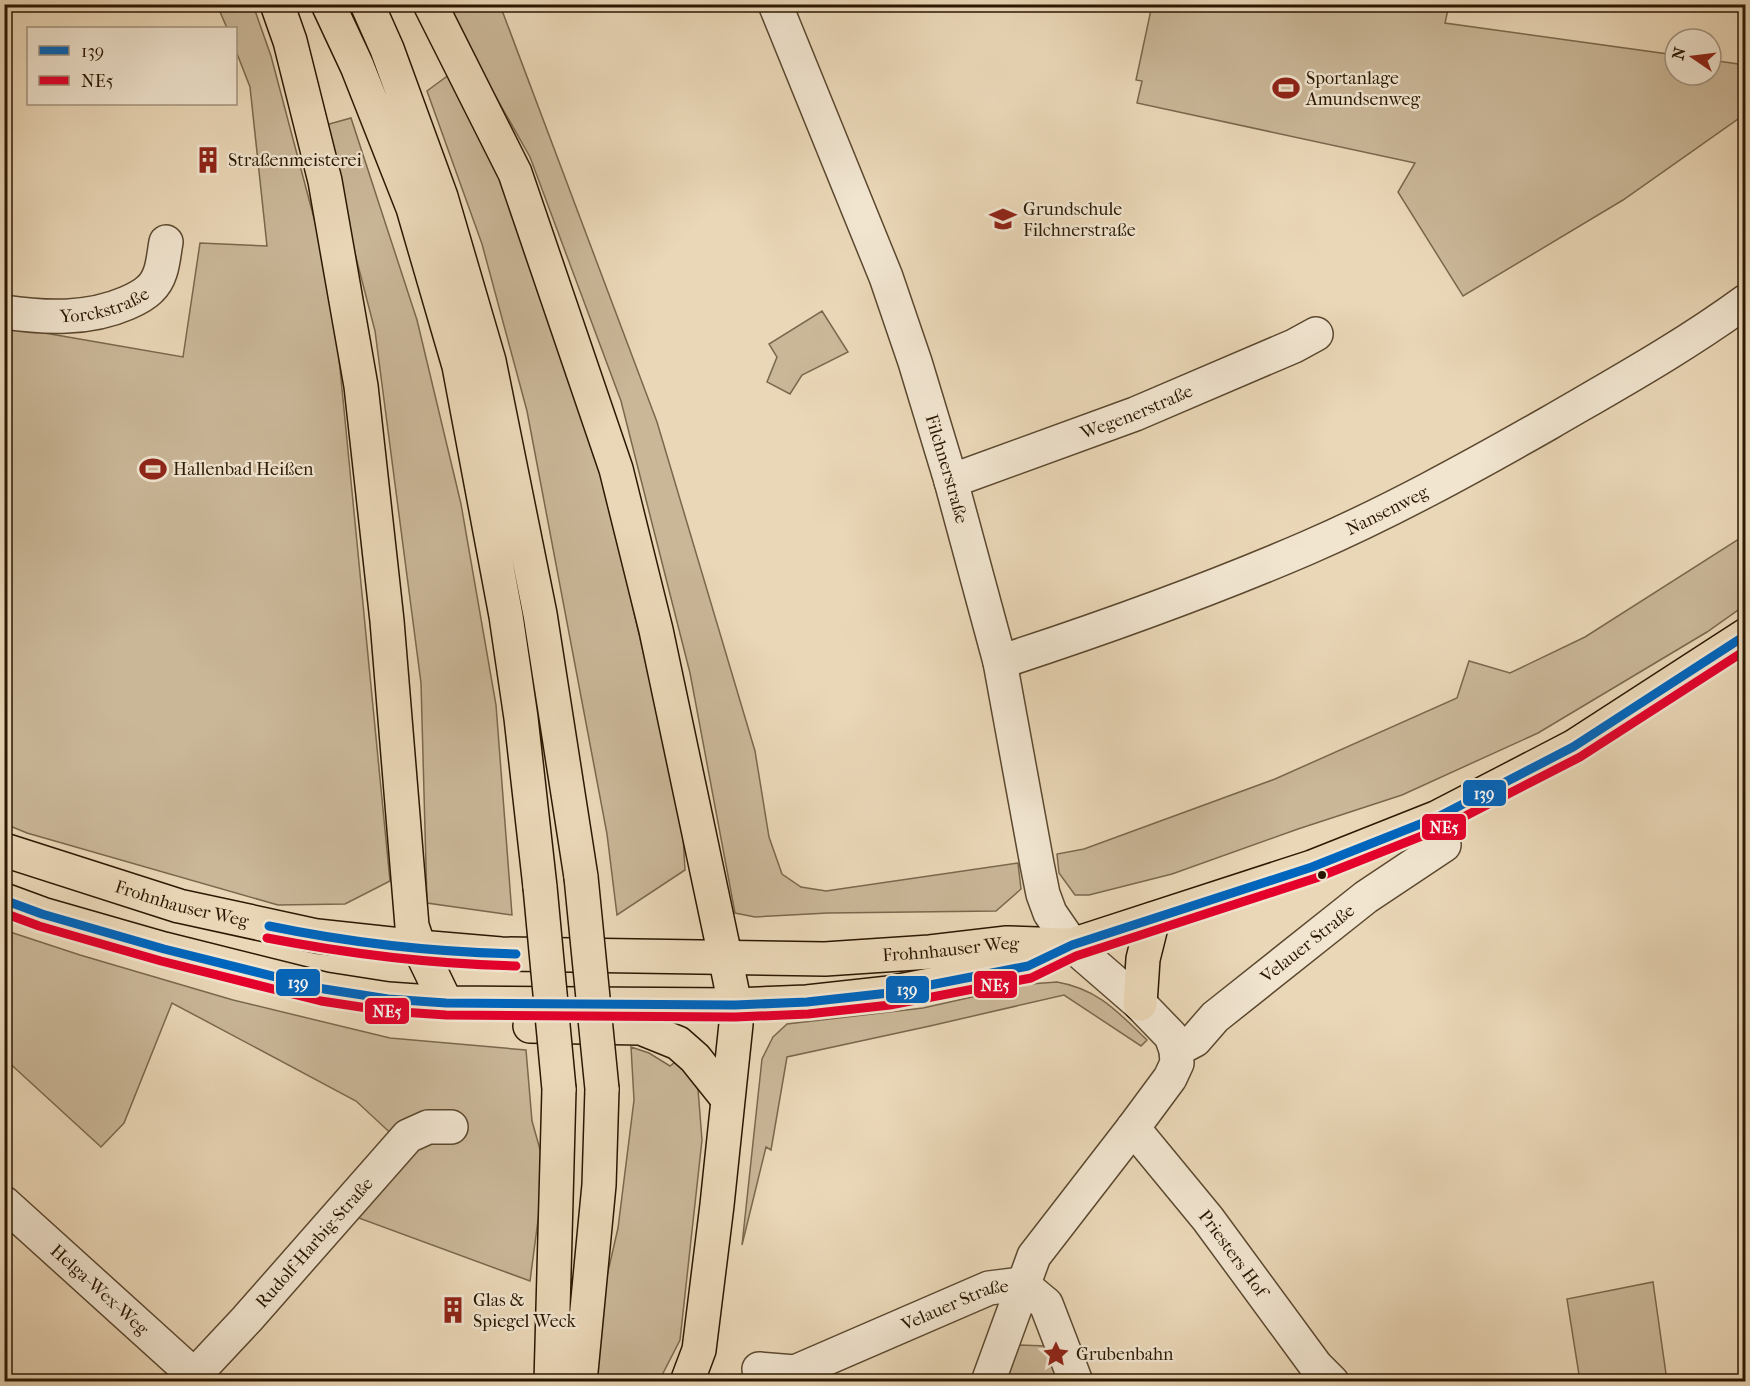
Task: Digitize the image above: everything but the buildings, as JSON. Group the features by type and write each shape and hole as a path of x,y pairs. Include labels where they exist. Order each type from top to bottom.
{"main road":[{"path":"277,4 290,41 325,181 361,386 387,621 412,926 419,947 446,1003"},
{"path":"327,4 357,66 413,208 459,366 506,616 521,718 540,886 559,1089 551,1382"},
{"path":"367,4 387,49 441,197 489,361 540,614 581,877 602,1089 598,1185 580,1382"},
{"path":"430,4 515,173 616,469 656,630 735,1005 736,1024 699,1350 687,1382"},
{"path":"1072,945 1312,867 1438,817 1573,747 1746,635"},
{"name":"Frohnhauser Weg","path":"4,850 179,906 317,936 419,947 501,954 825,959 930,952 1007,943 1072,945"},
{"name":"Frohnhauser Weg","path":"4,900 42,914 164,949 324,989 388,999 446,1003 735,1005 807,1002 889,993 1028,966 1072,945"},
{"path":"1140,1004 1143,959 1153,919"},
{"path":"324,989 381,1015 422,1024 641,1028 678,1043 695,1058 727,1098"}],"street":[{"name":"Filchnerstraße","path":"775,4 886,277 915,362 951,481 1000,662 1043,894 1050,913 1072,945"},
{"name":"Yorckstraße","path":"4,312 25,315 86,316 136,299 151,289 161,271 166,242"},
{"name":"Nansenweg","path":"1000,662 1207,589 1308,548 1383,512 1508,447 1619,383 1707,329 1746,301"},
{"name":"Wegenerstraße","path":"951,481 1135,414 1294,346 1316,334"},
{"name":"Velauer Straße","path":"759,1369 795,1372 989,1288 1022,1284 1034,1256 1170,1078 1177,1063 1176,1050 1195,1040 1215,1017 1366,897 1444,844"},
{"path":"1072,945 1140,1004 1171,1036 1176,1050"},
{"name":"Rudolf-Harbig-Straße","path":"191,1378 247,1319 408,1136 428,1127 451,1127"},
{"name":"Priesters Hof","path":"1133,1128 1208,1219 1316,1366 1332,1382"},
{"name":"Helga-Wex-Weg","path":"4,1203 191,1378"},
{"path":"988,1382 1022,1284 1046,1304 1076,1382"}],"shaded area":[{"path":"217,5 253,5 271,56 320,241 338,348 390,881 345,904 278,905 27,833 5,824 4,326 183,357 200,243 267,246 250,87 237,54 237,27 227,27"},
{"path":"444,5 500,5 657,422 755,751 769,837 782,874 801,887 826,891 1018,863 1021,889 996,911 828,913 755,917 735,913 690,673 621,401 530,157"},
{"path":"1152,5 1449,5 1445,23 1663,53 1663,87 1723,87 1723,62 1745,65 1745,114 1623,200 1463,296 1398,192 1415,163 1137,103 1142,81 1136,80"},
{"path":"450,74 497,161 588,415 682,819 685,870 617,915 607,834 527,411 482,244 427,91"},
{"path":"351,118 417,320 461,504 496,705 512,915 427,903 421,683 375,331 322,126"},
{"path":"822,311 848,352 802,375 790,394 767,382 777,357 769,344"},
{"path":"1745,535 1745,605 1707,632 1538,733 1402,795 1172,874 1089,895 1075,895 1059,873 1057,854 1084,849 1275,779 1457,698 1469,661 1510,673 1585,637"},
{"path":"4,930 233,1000 390,1038 526,1050 532,1121 545,1167 530,1281 356,1217 412,1153 356,1101 172,1003 124,1123 101,1147 5,1059"},
{"path":"1057,982 1071,985 1096,996 1117,1011 1147,1040 1141,1046 1064,995 787,1057 771,1150 766,1147 742,1245 762,1059 773,1037 787,1024 923,1008 1030,984"},
{"path":"631,1047 649,1053 670,1066 679,1059 698,1089 702,1140 680,1340 659,1381 590,1382 596,1324 618,1228 634,1100"},
{"path":"1653,1282 1667,1381 1580,1381 1567,1299"},
{"path":"1019,1345 1047,1346 1061,1382 1006,1382"}],"transit line":[{"name":"139","path":"4,900 42,914 164,949 324,989 388,999 446,1003 735,1005 807,1002 889,993 1028,966 1072,945 1312,867 1438,817 1573,747 1746,635"},
{"name":"NE5","path":"4,913 39,926 161,961 321,1001 387,1011 446,1015 735,1017 808,1014 890,1005 1031,978 1076,956 1316,878 1442,828 1580,757 1746,650"},
{"name":"139","path":"269,926 392,946 516,954"},
{"name":"NE5","path":"267,938 391,957 516,966"}],"place":[{"name":"Sportanlage Amundsenweg","path":"1286,88"},
{"name":"Straßenmeisterei","path":"208,160"},
{"name":"Grundschule Filchnerstraße","path":"1003,219"},
{"name":"Hallenbad Heißen","path":"153,469"},
{"name":"Glas & Spiegel Weck","path":"453,1310"},
{"name":"Grubenbahn","path":"1056,1354"}]}
